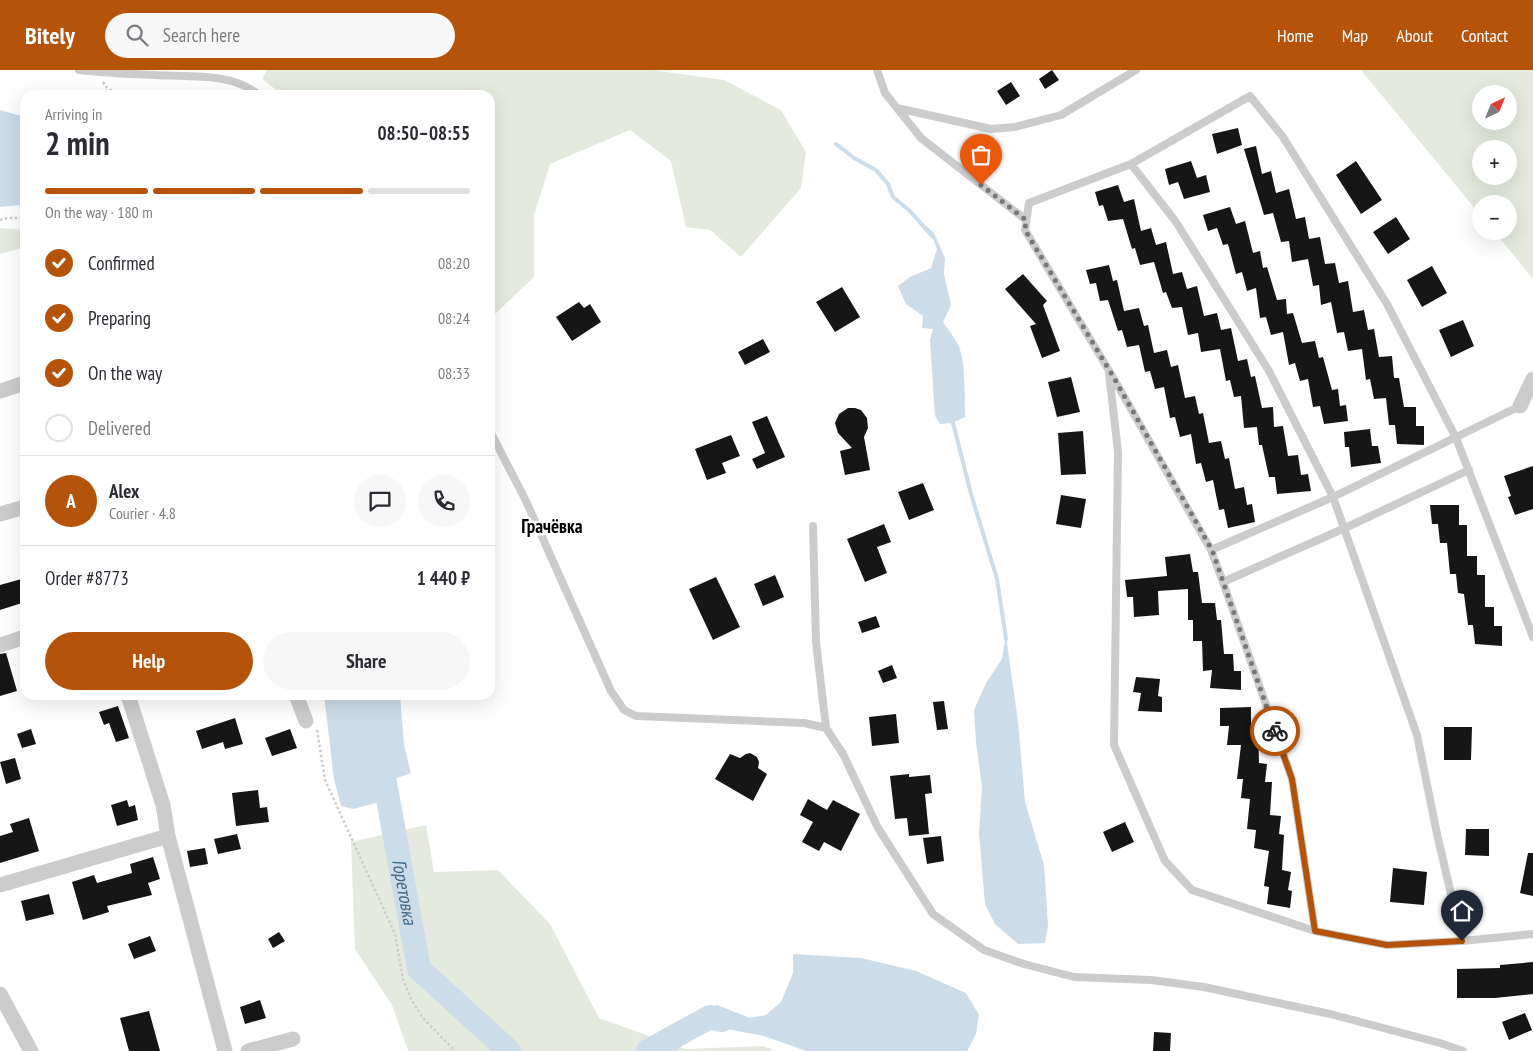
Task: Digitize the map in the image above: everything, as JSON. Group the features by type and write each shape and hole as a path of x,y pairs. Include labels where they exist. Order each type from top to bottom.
{"street":[{"path":"1520,406 1533,379"},
{"path":"0,391 20,385"},
{"path":"0,514 20,508"},
{"path":"0,645 20,639"},
{"path":"130,700 163,805 168,836 225,1051"},
{"path":"299,700 311,722"},
{"path":"0,885 168,836"},
{"path":"0,994 31,1051"},
{"path":"248,1051 293,1039"}],"lane":[{"path":"79,70 198,76 228,80 253,90"},
{"path":"877,70 885,93 921,138 1026,220"},
{"path":"897,108 991,129 1015,127 1061,115 1136,70"},
{"path":"1315,931 1292,779 1212,550 1025,230 1028,203 1131,164 1250,96 1283,138 1387,304 1456,438 1533,637"},
{"path":"1131,164 1176,222 1269,372 1333,497 1417,735 1437,834 1462,941"},
{"path":"1109,371 1118,452 1114,745 1165,861 1192,890 1315,931 1387,945 1462,941 1533,934"},
{"path":"1212,550 1333,497 1520,406"},
{"path":"495,441 526,501 611,691 624,710 636,716 804,723 826,728"},
{"path":"1223,582 1469,470"},
{"path":"813,526 816,642 826,728 843,754 878,828 934,914 984,950 1024,964 1074,977 1151,980 1204,987 1330,1014 1440,1043 1463,1051"}],"path":[{"path":"98,72 107,88 111,90"},
{"path":"0,220 20,218"},
{"path":"311,722 325,780 396,934 404,979 411,998 422,1017 456,1051"}],"shaded area":[{"path":"267,70 652,70 724,80 781,110 806,152 801,188 741,257 710,230 686,227 671,161 630,130 550,164 534,215 534,277 495,314 495,90 276,90 262,79"},
{"path":"1361,70 1533,70 1533,279 1501,240 1517,240 1517,195 1472,195 1472,205"},
{"path":"0,228 20,230 20,248 0,254"},
{"path":"426,825 434,872 498,870 550,924 599,1018 686,1049 763,1046 775,1051 408,1051 392,1005 355,949 351,842"}],"water":[{"path":"0,110 20,116 20,205 0,207"},
{"path":"911,212 934,233 945,258 944,274 951,305 943,322 960,349 964,385 965,417 952,423 940,424 935,416 930,340 933,329 922,328 923,316 906,304 898,286 910,277 931,268 937,249 931,233"},
{"path":"1006,636 1018,722 1025,802 1044,865 1048,926 1045,943 1018,944 995,924 985,904 979,833 982,787 974,710 986,683 1002,659"},
{"path":"325,700 400,700 404,745 411,773 397,778 376,803 353,809 341,806 334,779"},
{"path":"793,954 861,958 916,971 966,993 979,1015 976,1034 967,1051 806,1051 764,1036 710,1026 693,1026 689,1015 717,1005 750,1018 766,1015 781,1002 793,973"}],"building":[{"path":"1052,70 1059,80 1045,89 1039,79"},
{"path":"1011,82 1020,96 1006,105 997,91"},
{"path":"1238,128 1242,145 1217,154 1212,134"},
{"path":"1256,146 1262,174 1271,171 1276,193 1289,189 1296,219 1305,217 1309,239 1320,237 1325,264 1335,263 1339,283 1348,281 1353,312 1364,310 1368,330 1374,329 1379,357 1392,356 1394,378 1399,378 1404,407 1416,407 1416,426 1424,426 1424,445 1397,444 1395,425 1389,425 1386,398 1374,399 1370,379 1366,380 1362,349 1348,351 1344,332 1337,333 1331,302 1321,305 1319,285 1313,286 1308,259 1292,262 1289,241 1281,242 1273,213 1264,215 1244,149"},
{"path":"1191,161 1197,178 1206,175 1210,192 1184,199 1178,182 1169,185 1165,169"},
{"path":"1356,161 1382,200 1361,214 1336,175"},
{"path":"1118,185 1124,202 1134,199 1141,231 1151,228 1156,245 1166,242 1173,274 1182,272 1187,289 1197,286 1204,316 1217,313 1221,330 1231,328 1238,361 1247,359 1251,377 1255,376 1262,408 1273,407 1274,427 1283,426 1288,456 1298,455 1301,475 1308,474 1311,491 1277,494 1275,477 1269,477 1262,445 1259,445 1257,427 1244,428 1241,396 1234,397 1230,380 1226,381 1220,349 1201,352 1198,333 1188,335 1182,307 1172,308 1166,292 1163,293 1154,262 1140,265 1135,248 1132,249 1123,219 1108,221 1103,205 1099,206 1095,192"},
{"path":"1230,207 1236,224 1245,221 1253,253 1260,251 1263,268 1267,267 1277,300 1286,299 1287,314 1293,313 1302,343 1315,341 1319,358 1323,357 1332,390 1338,389 1340,406 1346,405 1348,421 1324,424 1320,406 1313,407 1308,379 1300,381 1295,363 1289,365 1283,332 1271,335 1266,317 1260,318 1256,288 1247,291 1242,272 1236,274 1228,244 1223,245 1217,228 1208,231 1203,215"},
{"path":"1396,217 1410,239 1388,254 1373,232"},
{"path":"1109,265 1113,281 1117,280 1124,311 1139,308 1144,326 1148,325 1154,353 1167,350 1171,367 1178,365 1185,398 1195,396 1199,414 1203,413 1209,443 1221,441 1225,459 1229,458 1235,489 1244,487 1247,505 1252,504 1255,522 1228,528 1224,509 1219,510 1213,480 1206,482 1201,463 1196,464 1191,434 1180,437 1175,417 1170,418 1164,387 1155,389 1150,371 1145,372 1139,345 1127,347 1122,330 1118,331 1108,300 1100,301 1096,283 1090,284 1086,270"},
{"path":"1432,266 1447,293 1422,307 1407,280"},
{"path":"1023,274 1047,301 1043,305 1060,351 1042,358 1030,326 1036,324 1005,289"},
{"path":"842,287 860,317 835,332 816,302"},
{"path":"579,302 584,308 590,304 601,322 572,341 556,317"},
{"path":"1463,320 1474,346 1451,357 1439,330"},
{"path":"763,339 770,352 745,365 738,352"},
{"path":"1071,377 1080,412 1057,417 1048,382"},
{"path":"848,408 861,410 867,418 868,428 864,437 870,470 845,475 840,451 852,448 838,433 835,423 839,414"},
{"path":"767,416 785,457 757,469 752,459 765,453 752,422"},
{"path":"1370,429 1372,446 1378,446 1381,463 1351,467 1349,447 1345,447 1344,432"},
{"path":"1083,431 1086,474 1061,475 1058,433"},
{"path":"731,435 740,456 722,463 726,473 707,480 695,449"},
{"path":"1533,466 1533,509 1515,515 1508,497 1511,496 1504,476"},
{"path":"923,483 934,510 909,520 898,492"},
{"path":"1061,495 1086,499 1081,528 1056,524"},
{"path":"1430,505 1459,505 1459,525 1467,525 1467,556 1477,556 1477,575 1485,575 1485,607 1494,607 1494,626 1502,626 1502,646 1475,644 1473,625 1468,625 1464,594 1458,593 1456,574 1450,574 1447,543 1440,543 1438,524 1432,524"},
{"path":"884,524 891,542 877,547 887,573 865,582 847,539"},
{"path":"1190,554 1193,572 1198,572 1202,603 1215,603 1217,620 1221,620 1224,654 1233,654 1234,671 1241,671 1241,690 1210,688 1212,670 1203,671 1202,641 1193,641 1193,620 1188,620 1188,589 1158,591 1159,615 1134,617 1133,597 1127,597 1125,580 1167,576 1165,557"},
{"path":"775,575 784,597 763,606 754,584"},
{"path":"716,577 740,627 713,640 689,589"},
{"path":"20,579 20,604 0,610 0,585"},
{"path":"876,616 880,627 862,633 858,622"},
{"path":"6,653 17,691 0,696 0,654"},
{"path":"892,665 897,678 883,683 878,671"},
{"path":"1136,677 1160,679 1158,696 1162,697 1162,712 1138,711 1141,693 1133,692"},
{"path":"944,701 948,729 937,730 933,702"},
{"path":"118,706 129,738 116,742 109,723 104,725 99,712"},
{"path":"1251,707 1251,727 1258,727 1259,763 1267,764 1265,782 1272,782 1270,815 1281,816 1279,834 1284,835 1282,870 1291,872 1288,890 1292,891 1290,908 1267,904 1269,887 1264,886 1269,851 1254,848 1256,830 1247,829 1250,799 1241,798 1243,779 1237,779 1241,745 1227,745 1229,726 1220,726 1220,708"},
{"path":"896,714 899,743 872,746 869,717"},
{"path":"235,718 243,744 225,749 223,742 202,749 196,731"},
{"path":"1444,727 1472,727 1471,760 1444,760"},
{"path":"31,729 36,744 22,748 17,734"},
{"path":"290,729 297,748 272,756 265,738"},
{"path":"750,753 757,757 759,762 758,768 767,774 753,801 715,779 730,754 740,758"},
{"path":"15,758 21,779 6,784 0,762"},
{"path":"909,774 909,777 930,775 932,793 925,794 929,834 909,836 907,818 895,819 890,776"},
{"path":"258,790 260,808 267,807 269,822 236,826 232,793"},
{"path":"808,799 827,810 833,800 860,814 841,851 824,842 819,851 802,842 813,822 800,815"},
{"path":"127,800 129,807 135,805 138,820 117,826 111,805"},
{"path":"29,818 39,851 0,863 0,836 13,832 10,824"},
{"path":"1125,822 1134,842 1112,852 1103,832"},
{"path":"1466,829 1489,829 1489,856 1465,855"},
{"path":"237,834 241,849 218,854 214,839"},
{"path":"941,836 944,861 927,864 923,838"},
{"path":"205,848 208,864 190,867 187,851"},
{"path":"1528,853 1533,853 1533,896 1520,893"},
{"path":"153,857 160,879 148,883 152,895 107,906 109,912 83,920 72,882 94,875 97,883 132,873 130,864"},
{"path":"1393,868 1427,872 1424,905 1390,902"},
{"path":"49,894 54,914 26,921 21,901"},
{"path":"279,932 285,941 273,948 268,939"},
{"path":"150,936 156,951 134,959 128,944"},
{"path":"1533,962 1533,994 1495,998 1457,998 1457,969 1500,968 1500,965"},
{"path":"260,1000 266,1018 245,1024 240,1007"},
{"path":"149,1011 160,1051 129,1051 120,1018"},
{"path":"1525,1013 1532,1030 1509,1040 1502,1022"},
{"path":"1154,1032 1171,1033 1170,1051 1153,1051"}],"waterway":[{"path":"836,144 854,158 876,170 888,184 893,197 910,211 932,236"},
{"path":"952,419 971,494 997,579 1006,639"},
{"name":"Горетовка","path":"370,700 419,969 509,1051"},
{"name":"Горетовка","path":"648,1051 710,1017 722,1020"}],"way so far":[{"path":"981,185 1026,220 1025,230 1114,378 1212,550 1275,731"}],"district":[{"name":"Грачёвка","path":"552,526"}],"route":[{"path":"1275,731 1292,779 1315,931 1387,945 1462,941"}]}
